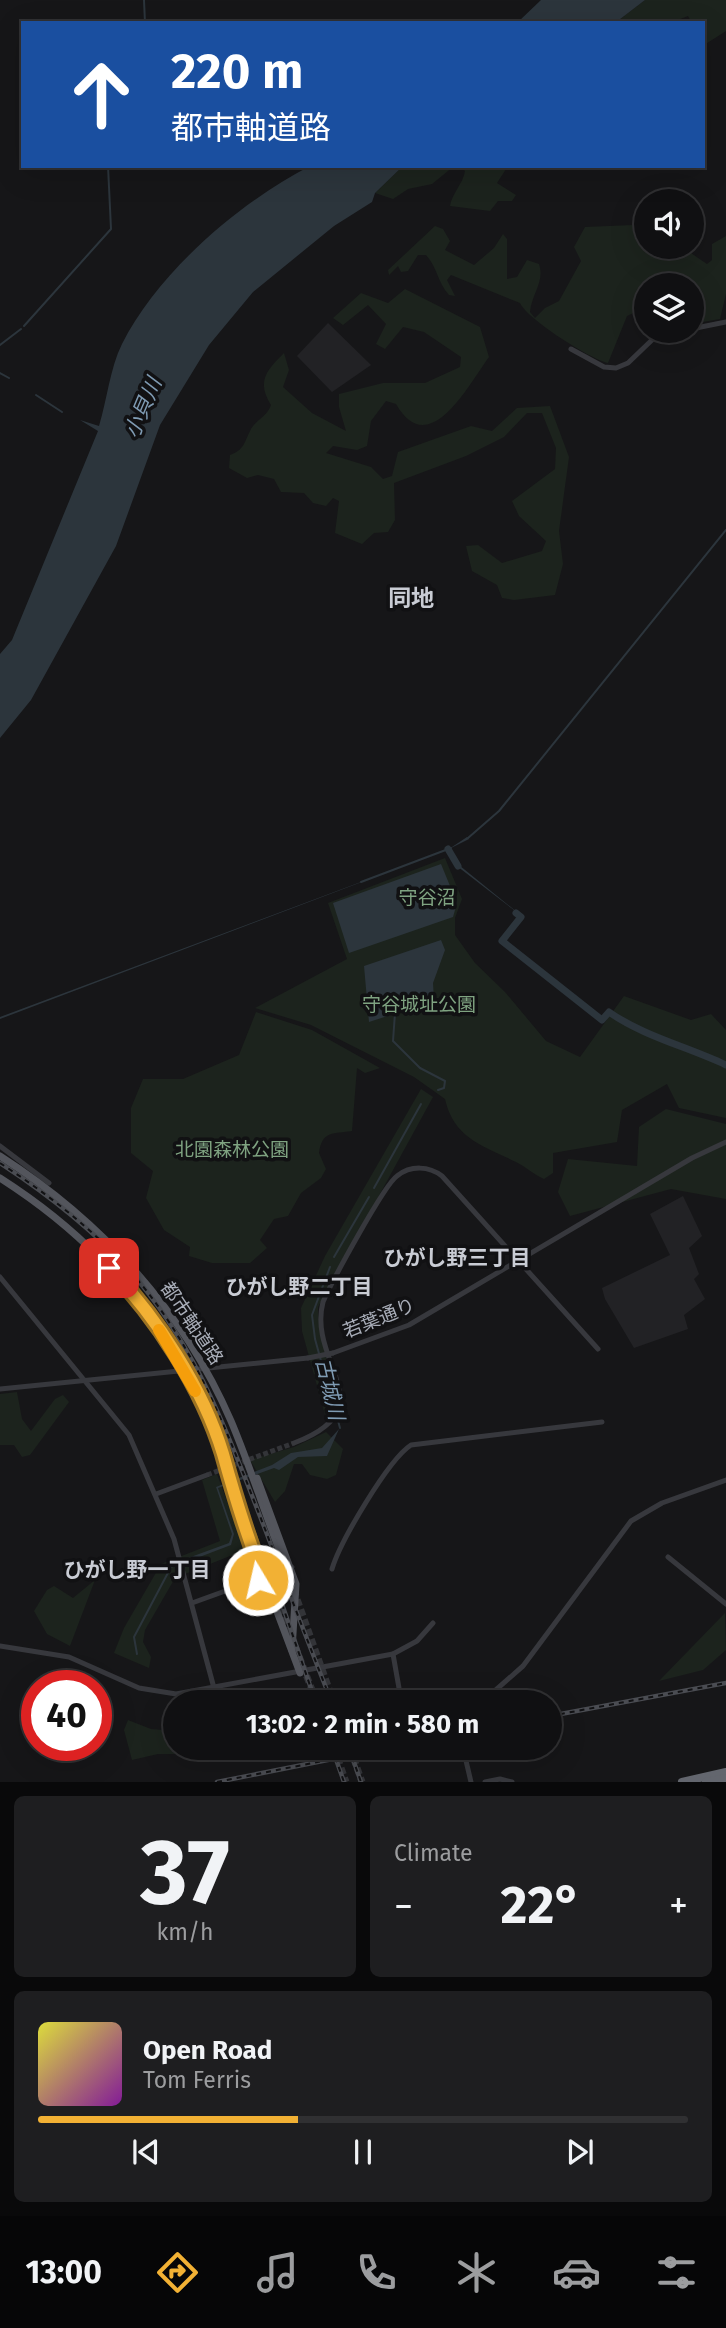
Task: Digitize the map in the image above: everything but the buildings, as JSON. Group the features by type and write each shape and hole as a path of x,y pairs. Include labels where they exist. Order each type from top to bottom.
{"highway":[{"path":"682,1782 726,1772"},
{"path":"706,1782 726,1777"}],"main road":[{"name":"都市軸道路","path":"0,1156 66,1204 130,1264 165,1306 205,1369 231,1420 283,1560"},
{"name":"都市軸道路","path":"0,1180 68,1228 119,1278 153,1321 184,1370 224,1456 265,1568"},
{"path":"231,1420 292,1567 296,1592 292,1650"},
{"path":"224,1456 228,1479 300,1673"}],"street":[{"path":"704,326 726,322"},
{"path":"571,349 604,367 616,368 628,363 649,343"},
{"name":"若葉通り","path":"0,1388 205,1369 333,1353 409,1325 692,1158 726,1142"},
{"path":"0,1146 49,1184"},
{"path":"294,1443 322,1431 337,1413 338,1390 323,1332 321,1309 326,1295 393,1179 415,1168 438,1173 598,1349"},
{"path":"0,1277 125,1429 156,1494 179,1554 215,1689"},
{"path":"332,1569 342,1543 373,1492 411,1445 602,1422"},
{"path":"156,1494 207,1475"},
{"path":"496,1690 523,1666 631,1521 663,1503 726,1480"},
{"path":"668,1557 726,1604"},
{"path":"192,1603 292,1567"},
{"path":"0,1646 69,1657 139,1688 157,1693 188,1694 393,1654 417,1640 433,1623"},
{"path":"393,1654 398,1690"},
{"path":"466,1760 471,1782"},
{"path":"485,1782 500,1779 512,1782"}],"shaded area":[{"path":"328,323 371,365 332,392 297,356"},
{"path":"683,1196 702,1236 689,1248 699,1274 694,1279 705,1299 684,1315 688,1329 634,1348 605,1299 602,1288 670,1255 650,1214"}],"green space":[{"path":"645,0 726,0 726,31 705,44 705,21 691,21 688,16 675,21 618,21"},
{"path":"401,168 452,168 432,184 408,189 393,199 375,193"},
{"path":"462,168 507,168 497,183 516,195 512,201 498,201 490,211 450,206 465,171"},
{"path":"633,225 634,259 700,259 707,264 712,260 712,244 726,236 726,294 720,319 704,322 704,273 634,273 634,313 627,316 608,363 560,338 534,319 520,303 451,275 447,280 455,296 449,295 426,255 418,255 408,271 401,272 398,266 389,275 388,270 435,226 443,229 450,241 445,250 474,265 494,248 503,234 507,239 507,279 517,277 527,260 539,264 539,282 530,312 535,318 545,308 559,301 581,261 574,247 585,227"},
{"path":"405,289 480,327 489,357 459,399 435,422 422,425 409,420 396,404 386,401 371,421 367,446 357,450 333,446 326,453 371,467 383,479 392,476 398,452 471,426 492,431 517,408 550,406 569,457 559,531 563,564 555,595 514,600 502,598 497,585 472,571 466,546 478,545 502,563 542,551 546,541 519,516 512,501 555,469 556,448 542,413 527,413 504,437 466,456 394,483 395,520 388,532 374,533 362,544 335,533 339,501 333,498 326,506 313,503 304,493 281,492 274,479 258,475 247,478 229,468 230,455 241,448 252,427 271,405 264,382 268,371 284,353 289,370 283,387 312,413 346,431 339,407 339,394 383,383 425,383 460,367 461,357 424,332 403,327 385,349 376,344 386,324 368,305 343,325 333,318 361,293 388,303"},
{"name":"守谷城址公園","path":"445,858 462,899 455,918 455,935 475,963 505,992 546,1041 580,1057 624,996 691,1020 711,1014 726,1030 726,1118 679,1108 667,1084 622,1110 617,1142 553,1153 553,1173 544,1179 472,1140 455,1123 445,1099 414,1077 311,1025 255,1008 347,959 328,903"},
{"name":"北園森林公園","path":"256,1012 312,1030 380,1068 365,1073 357,1068 352,1131 330,1134 323,1140 319,1153 326,1169 321,1178 301,1193 288,1216 274,1219 260,1240 267,1248 250,1263 212,1263 189,1256 190,1247 164,1230 146,1198 153,1171 131,1153 131,1108 143,1079 183,1079 239,1055"},
{"path":"421,1089 433,1097 318,1307 333,1383 333,1411 327,1422 302,1331 301,1308 325,1256"},
{"path":"666,1109 726,1124 726,1199 671,1189 570,1216 558,1192 568,1159 637,1166 639,1127"},
{"path":"17,1392 22,1419 31,1431 55,1399 63,1395 69,1402 30,1455 22,1457 14,1445 0,1445 0,1394"},
{"path":"326,1432 343,1449 336,1475 327,1479 310,1475 302,1464 294,1464 285,1491 275,1502 250,1460 294,1447"},
{"path":"217,1474 245,1550 175,1578 145,1630 143,1642 151,1657 149,1668 114,1653 124,1628 161,1564 220,1541 202,1480"},
{"path":"95,1580 70,1646 47,1634 34,1611 47,1590 54,1586 73,1598"},
{"path":"725,1613 726,1650 703,1670 659,1681"},
{"path":"128,1720 151,1729 163,1730 163,1754 132,1760 124,1730"}],"water":[{"path":"541,0 645,0 618,21 519,21"},
{"name":"小貝川","path":"306,168 401,168 375,193 372,202 334,226 253,292 209,345 160,425 116,546 31,700 0,738 0,654 12,640 98,431 80,420 99,426 118,353 138,317 157,291 203,242 229,219"},
{"path":"449,849 454,861 523,917 453,863"},
{"path":"449,849 0,1019 0,1017"},
{"name":"守谷沼","path":"441,864 457,903 453,917 349,953 333,903"},
{"path":"441,940 445,950 433,983 434,1001 369,1022 364,966"},
{"path":"339,1429 327,1456 298,1457 279,1470 274,1468 218,1488 234,1534 231,1545 168,1569 177,1562 229,1543 232,1534 216,1487 272,1465 291,1453 322,1448"}],"waterway":[{"path":"144,0 145,21"},
{"path":"24,326 111,229 108,168"},
{"path":"0,345 21,329"},
{"path":"0,373 9,378"},
{"path":"36,395 62,412"},
{"path":"468,838 499,811 726,530"},
{"path":"361,882 451,848"},
{"path":"448,849 458,866"},
{"path":"516,913 521,917 502,941 602,1020 609,1012 651,1035 726,1065"},
{"name":"古城川","path":"395,1013 393,1041 420,1068 445,1081 444,1088 438,1090"},
{"name":"古城川","path":"374,1188 421,1104"},
{"name":"古城川","path":"334,1257 369,1197"},
{"name":"古城川","path":"330,1267 312,1315 315,1339 334,1408"},
{"name":"古城川","path":"337,1417 340,1428"},
{"name":"古城川","path":"137,1654 134,1637 170,1569"}],"tunnel":[{"path":"207,1475 294,1443"},
{"path":"283,1560 329,1690"},
{"path":"265,1568 312,1690"},
{"path":"338,1760 346,1782"},
{"path":"354,1760 362,1782"}],"railway":[{"path":"0,1163 57,1203 93,1233 141,1284 181,1341 227,1432 327,1690"},
{"path":"282,1604 312,1690"},
{"path":"562,1714 726,1683"},
{"path":"217,1782 328,1760"},
{"path":"336,1760 344,1782"},
{"path":"353,1760 361,1782"}],"slow traffic":[{"path":"159,1330 195,1391"}],"district":[{"name":"同地","path":"411,598"},
{"name":"ひがし野三丁目","path":"457,1258"},
{"name":"ひがし野二丁目","path":"299,1287"},
{"name":"ひがし野一丁目","path":"137,1570"}],"route":[{"path":"109,1268 153,1321 201,1403 224,1456 224,1467 263,1578 258,1580"}]}
